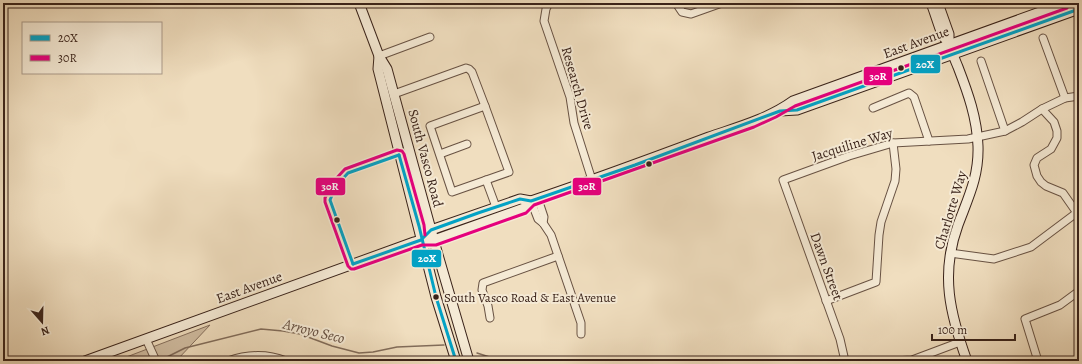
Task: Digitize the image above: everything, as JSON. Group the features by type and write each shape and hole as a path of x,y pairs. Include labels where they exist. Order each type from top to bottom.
{"main road":[{"name":"South Vasco Road","path":"359,3 379,56 386,69 394,94 469,361"},
{"name":"Charlotte Way","path":"931,3 942,34 953,54 972,105 976,121 978,147 975,177 954,236 948,271 949,299 954,324 967,361"},
{"name":"Charlotte Way","path":"938,3 949,34 949,45"},
{"name":"East Avenue","path":"780,111 793,101 1065,3"},
{"name":"East Avenue","path":"85,361 421,240 434,240 524,208 534,200 780,111 797,110 1079,9"},
{"name":"South Vasco Road","path":"379,56 378,69 399,155 445,329 456,361"},
{"name":"East Avenue","path":"421,240 431,230 520,199 534,200"}],"street":[{"name":"Research Drive","path":"549,3 546,9 544,21 570,97 574,123 592,180"},
{"path":"676,3 682,12 691,14 722,3"},
{"path":"379,56 430,37"},
{"path":"1043,38 1065,98"},
{"path":"980,61 1005,131"},
{"path":"394,94 466,68 472,72 485,106 509,172 452,192 430,126 485,106"},
{"path":"872,108 909,93 914,97 929,141"},
{"name":"Jacquiline Way","path":"783,180 849,156 893,143 968,139 1005,131 1042,109 1065,98 1079,96"},
{"path":"950,253 994,259 1031,247 1078,212 1063,194 1046,186 1037,176 1034,165 1037,158 1051,148 1057,138 1057,131 1054,122 1042,109"},
{"path":"826,301 876,282 881,222 895,181 896,169 893,143"},
{"path":"440,154 467,144"},
{"path":"486,180 496,207"},
{"name":"Dawn Street","path":"783,180 840,339 845,361"},
{"path":"534,200 538,219 543,223 551,235 581,323 581,334"},
{"path":"490,318 488,306 482,290 483,283 558,256"},
{"path":"1038,361 1025,319 1060,305 1079,291"},
{"path":"146,339 156,361"},
{"path":"893,361 912,360 960,342"},
{"path":"228,361 249,355 263,354 274,356 286,361"}],"shaded area":[{"path":"210,325 177,360 116,361"}],"waterway":[{"name":"Arroyo Seco","path":"159,361 185,348 261,329 300,334 332,346 359,353 397,347 444,345"},
{"name":"Arroyo Seco","path":"477,353 502,361"}],"transit line":[{"name":"30R","path":"425,235 424,225 402,151 397,150 345,169 332,183 325,198 325,202 348,266 351,269 354,269 422,245 436,245 526,213 534,205 754,127 795,106 1067,8"},
{"name":"20X","path":"353,264 421,240 431,230 478,213 520,199 531,201 635,165 780,111 797,110 1079,9"},
{"name":"20X","path":"399,155 419,226 436,297 456,361"},
{"name":"20X","path":"353,264 330,200 336,186 348,173 399,155"}],"place":[{"name":"South Vasco Road & East Avenue","path":"436,297"}]}
